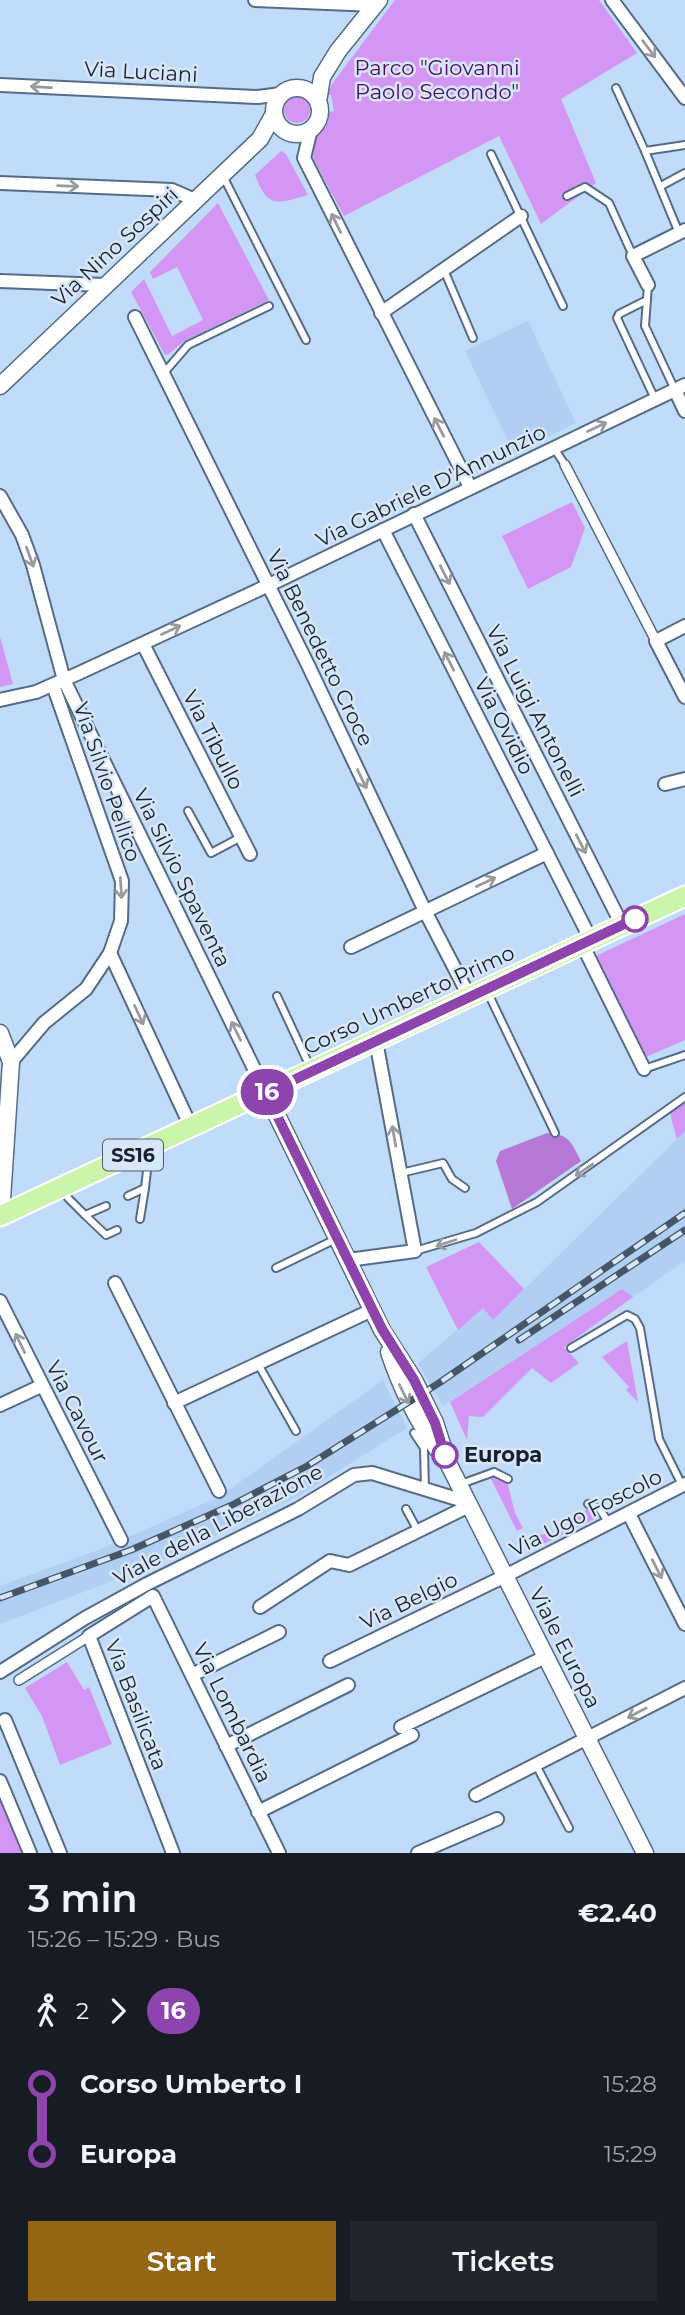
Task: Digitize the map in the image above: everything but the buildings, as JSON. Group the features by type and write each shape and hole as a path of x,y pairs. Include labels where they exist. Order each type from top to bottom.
{"main road":[{"name":"Corso Umberto Primo","path":"0,1216 685,896"}],"street":[{"path":"255,0 377,3"},
{"path":"612,0 685,98"},
{"path":"377,3 338,51 322,77 318,120 311,129 304,158 470,488"},
{"path":"311,129 300,134 281,128 274,114 277,100 281,94 296,88 338,51"},
{"name":"Via Luciani","path":"0,85 258,97 281,94"},
{"path":"296,88 309,92 318,102"},
{"name":"Via Nino Sospiri","path":"0,386 260,139 274,114"},
{"name":"Via Nino Sospiri","path":"260,139 288,132"},
{"path":"0,183 172,190 195,200"},
{"path":"381,313 521,216"},
{"path":"648,285 633,256 682,231"},
{"path":"0,281 105,285"},
{"name":"Via Benedetto Croce","path":"135,317 269,585 425,911 477,992"},
{"path":"680,387 685,411"},
{"name":"Via Gabriele D'Annunzio","path":"0,700 25,695 59,682 269,585 680,387"},
{"path":"565,465 685,697"},
{"path":"0,496 28,550 43,594 59,682"},
{"name":"Via Luigi Antonelli","path":"414,514 622,925"},
{"name":"Via Ovidio","path":"383,530 547,853 644,1069"},
{"path":"656,641 685,626"},
{"name":"Via Tibullo","path":"143,643 250,854"},
{"name":"Via Silvio Pellico","path":"12,1062 44,1023 86,989 110,954 121,921 121,881 59,682"},
{"name":"Via Silvio Spaventa","path":"59,682 266,1093"},
{"path":"665,784 685,779"},
{"path":"351,947 547,853"},
{"path":"110,954 191,1128"},
{"path":"0,1032 12,1062 0,1216"},
{"path":"348,1260 415,1251 376,1041"},
{"name":"Viale Europa","path":"266,1093 382,1329 400,1385 420,1425 448,1463 645,1853"},
{"path":"115,1283 219,1491"},
{"name":"Via Cavour","path":"0,1301 121,1540"},
{"path":"174,1403 372,1310"},
{"path":"0,1405 41,1386"},
{"name":"Viale della Liberazione","path":"0,1672 85,1618 298,1509 354,1475 372,1473 468,1504"},
{"name":"Via Ugo Foscolo","path":"505,1576 684,1484"},
{"path":"260,1607 330,1561 349,1565 468,1504"},
{"path":"629,1514 685,1624"},
{"name":"Via Belgio","path":"330,1661 505,1576"},
{"name":"Via Lombardia","path":"148,1600 153,1596 279,1853"},
{"name":"Via Basilicata","path":"148,1600 89,1636 173,1853"},
{"path":"192,1675 279,1632"},
{"path":"19,1680 89,1636"},
{"path":"401,1727 545,1657"},
{"path":"226,1746 348,1685"},
{"path":"476,1795 685,1688"},
{"path":"5,1720 60,1853"},
{"path":"258,1812 412,1735"},
{"path":"0,1781 30,1853"},
{"path":"418,1853 496,1819"}],"lane":[{"path":"616,88 682,231"},
{"path":"645,151 685,145"},
{"path":"491,154 563,306"},
{"path":"661,186 685,173"},
{"path":"222,175 306,340"},
{"path":"567,196 586,187 609,203 633,256"},
{"path":"444,270 473,338"},
{"path":"648,285 645,326 680,387"},
{"path":"646,300 619,314 617,318 655,399"},
{"path":"163,374 188,345 269,306"},
{"path":"554,448 565,465"},
{"path":"188,811 211,853 241,836"},
{"path":"477,992 555,1133"},
{"path":"276,996 312,1071"},
{"path":"644,1069 685,1055"},
{"path":"415,1251 476,1233 537,1202 685,1097"},
{"path":"140,1219 148,1162 144,1150"},
{"path":"401,1173 443,1163 452,1179 465,1188"},
{"path":"64,1188 68,1198 106,1236 117,1230"},
{"path":"128,1196 145,1188"},
{"path":"85,1215 106,1206"},
{"path":"276,1268 338,1238"},
{"path":"571,1348 627,1315 635,1319 640,1328 659,1438 684,1484"},
{"path":"258,1364 296,1431"},
{"path":"414,1433 424,1448 425,1490"},
{"path":"459,1485 488,1473 499,1473 508,1479"},
{"path":"588,1504 599,1508 609,1523"},
{"path":"406,1509 418,1531"},
{"path":"536,1765 569,1828"}],"shaded area":[{"path":"528,321 576,423 514,453 465,351"},
{"path":"685,1131 685,1261 633,1297 622,1289 443,1406 418,1363 483,1308 493,1320"},
{"path":"547,1133 565,1137 581,1161 512,1209 496,1161 500,1151"},
{"path":"383,1380 407,1428 298,1496 246,1522 120,1578 0,1624 0,1586 101,1549 219,1497"}],"green space":[{"name":"Parco \"Giovanni Paolo Secondo\"","path":"395,0 599,0 637,53 561,99 596,183 541,224 499,136 344,216 314,160 312,143 328,122 329,112 334,111 331,95 327,95 332,84"},
{"path":"297,97 307,100 310,110 307,120 297,123 287,120 284,110 287,100"},
{"path":"281,151 286,154 308,195 281,202 269,199 264,194 255,175"},
{"path":"218,203 269,300 183,342 165,355 131,292 144,279 172,336 203,320 177,267 153,279 150,272"},
{"path":"572,502 585,528 571,567 528,589 502,536"},
{"path":"0,637 13,684 0,687"},
{"path":"685,914 685,1040 646,1057 596,956"},
{"path":"685,1100 685,1131 677,1139 670,1109"},
{"path":"479,1242 524,1289 493,1320 483,1308 458,1330 426,1267"},
{"path":"622,1289 633,1297 564,1347 579,1363 551,1383 532,1368 483,1417 469,1416 467,1440 450,1402"},
{"path":"627,1341 638,1402 626,1390 629,1387 602,1357"},
{"path":"490,1477 504,1479 508,1485 515,1513 523,1528 517,1531"},
{"path":"587,1506 602,1515 533,1549 531,1546 534,1536 545,1534 547,1537 573,1525 571,1521 585,1512"},
{"path":"67,1662 84,1690 89,1687 112,1744 60,1765 42,1716 25,1688"},
{"path":"0,1795 23,1853 0,1853"}],"railway":[{"path":"0,1598 131,1550 232,1505 307,1466 439,1383 685,1213"},
{"path":"519,1340 685,1230"}],"bus line":[{"name":"16","path":"445,1455 435,1423 414,1380 382,1329 266,1093 635,919"}],"place":[{"name":"Europa","path":"445,1455"}]}
